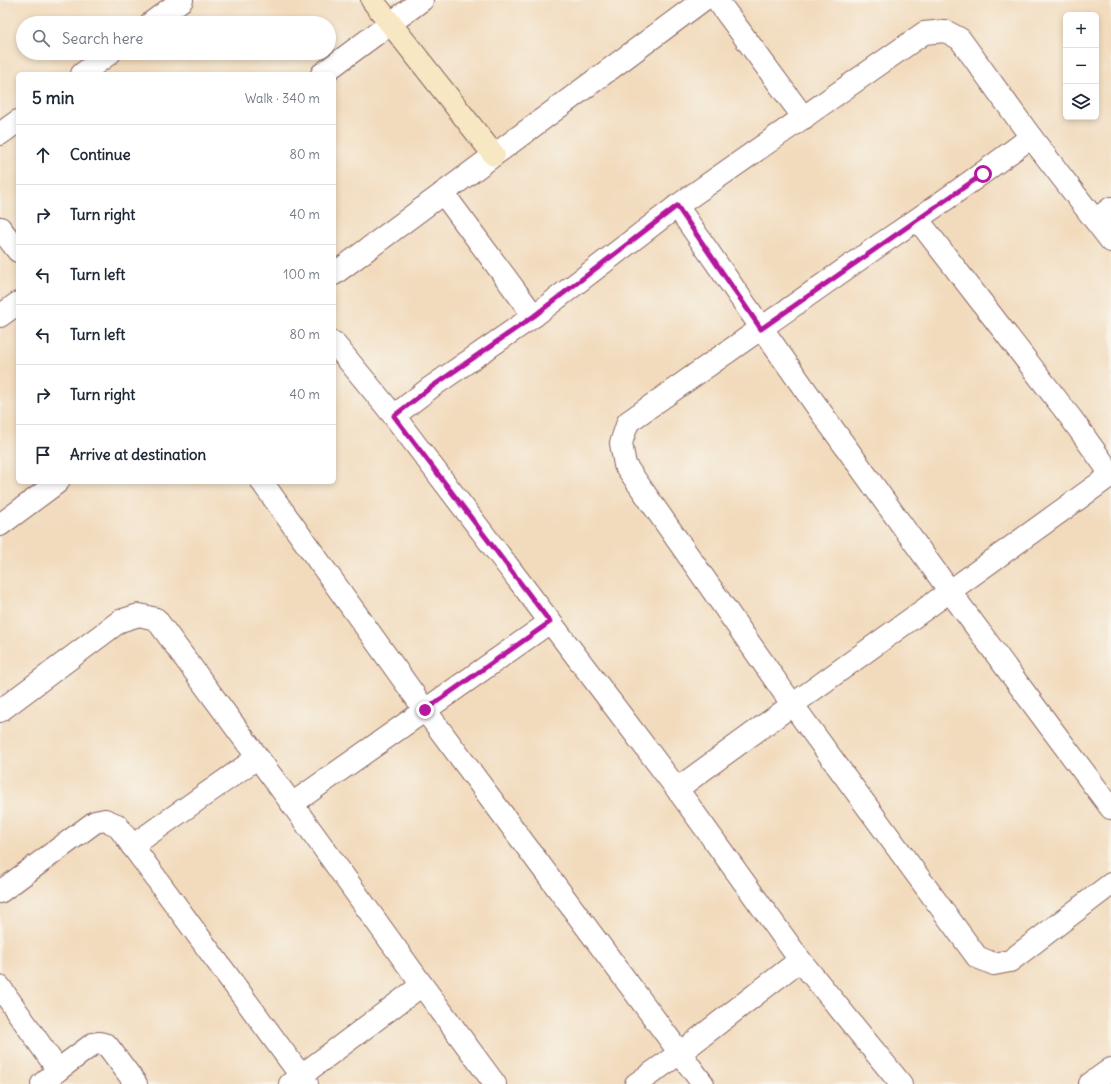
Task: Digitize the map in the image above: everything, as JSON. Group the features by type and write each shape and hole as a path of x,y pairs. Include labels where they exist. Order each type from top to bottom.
{"street":[{"path":"160,16 182,0"},
{"path":"372,0 494,155"},
{"path":"325,72 422,0"},
{"path":"336,273 703,0"},
{"path":"717,0 804,118"},
{"path":"394,416 430,388 534,316 677,206 924,33 945,31 960,39 1031,137 1103,214 1111,242"},
{"path":"85,72 101,60"},
{"path":"0,134 16,122"},
{"path":"1031,137 983,174 918,220 878,246 628,422 622,443 625,465 792,704 977,957 994,964 1010,961 1111,884"},
{"path":"443,193 534,316"},
{"path":"677,206 761,329 950,592 1111,808"},
{"path":"677,789 792,704 1111,475 1071,418 918,220"},
{"path":"0,228 16,248"},
{"path":"0,316 16,304"},
{"path":"336,345 394,416 677,789 800,960 901,1084"},
{"path":"0,525 55,484"},
{"path":"263,484 425,710 703,1084"},
{"path":"0,710 120,621 139,615 156,620 292,804 495,1084"},
{"path":"292,804 550,622"},
{"path":"132,846 257,758"},
{"path":"0,892 95,822 105,820 117,825 299,1081 422,985"},
{"path":"636,1084 680,1053 800,960"},
{"path":"0,987 50,1077 93,1044 100,1042 106,1045 136,1084"},
{"path":"1090,1084 1111,1069"}],"route":[{"path":"425,710 550,622 394,416 430,388 534,316 677,206 761,329 983,174"}]}
